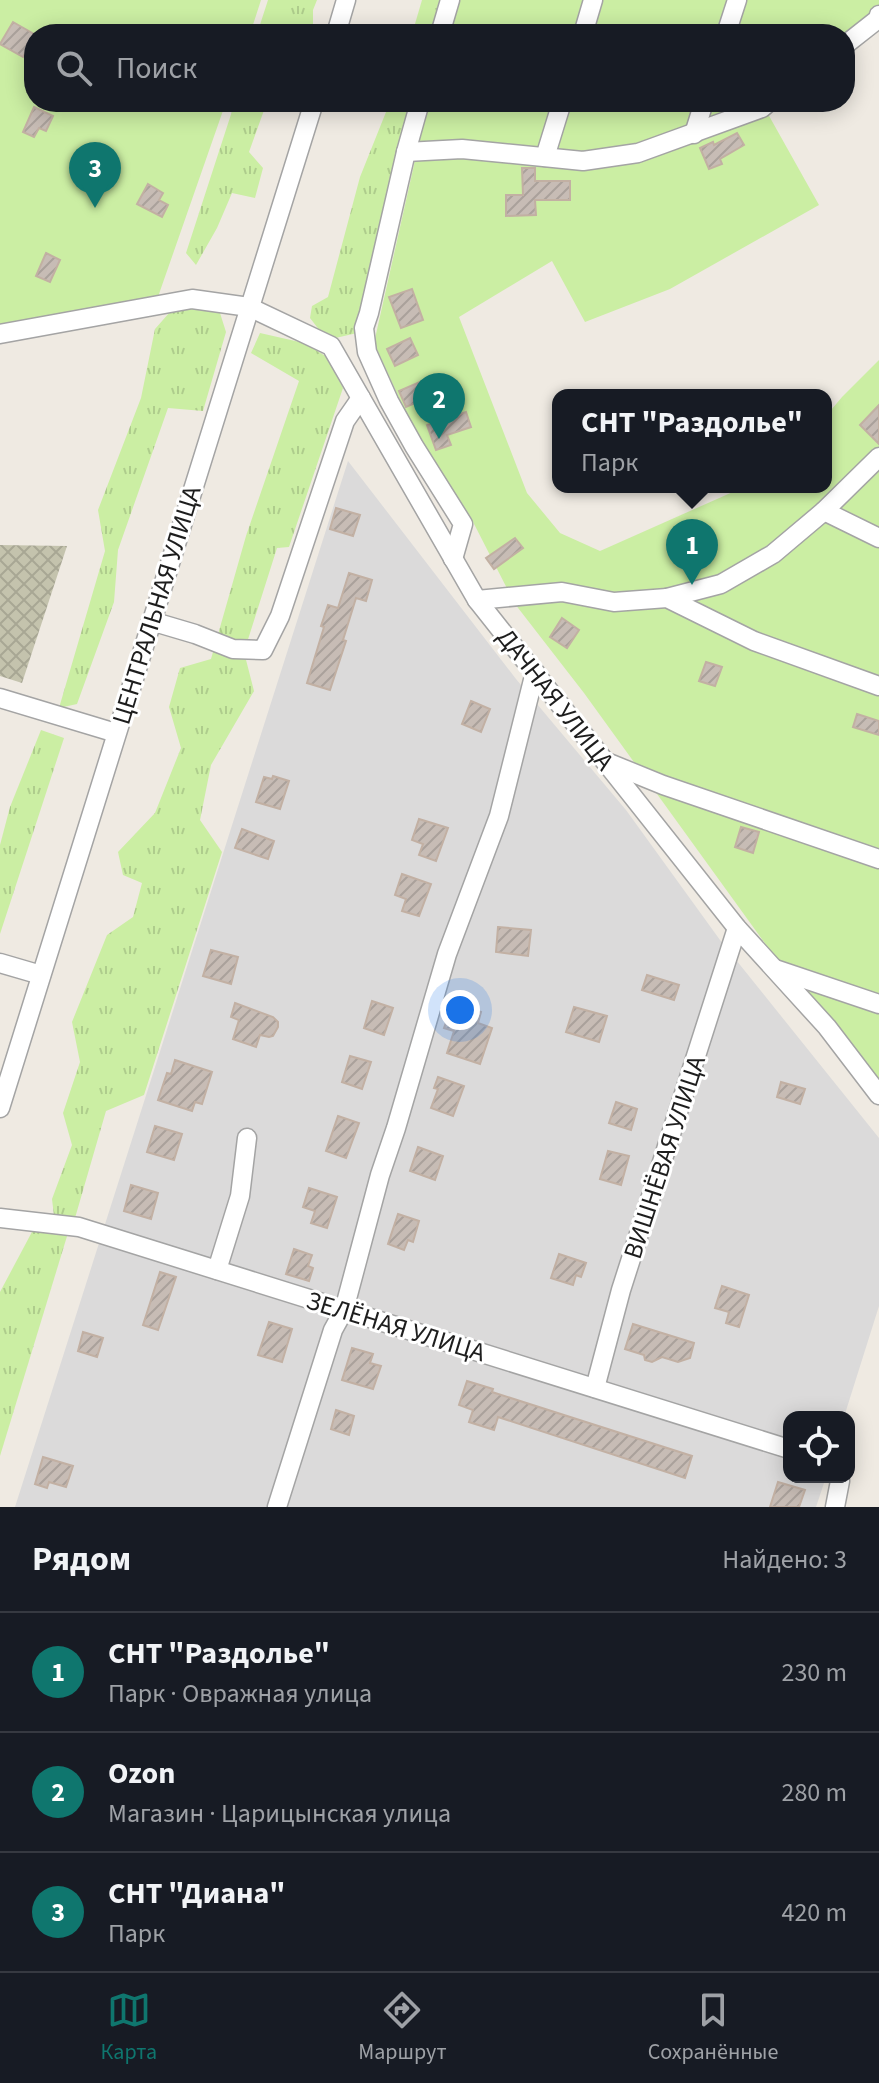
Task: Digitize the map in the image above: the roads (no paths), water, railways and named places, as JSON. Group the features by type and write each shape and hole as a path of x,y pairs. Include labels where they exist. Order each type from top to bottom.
{"street":[{"path":"339,24 346,0"},
{"path":"443,24 450,0"},
{"path":"586,24 593,0"},
{"path":"729,24 737,0"},
{"path":"855,37 879,17"},
{"name":"ЦЕНТРАЛЬНАЯ УЛИЦА","path":"0,1108 311,112"},
{"path":"417,112 364,328 367,352 389,401 463,524 453,559"},
{"path":"545,157 559,112"},
{"path":"694,134 701,112"},
{"path":"406,152 462,149 583,161 638,153 752,112"},
{"name":"ДАЧНАЯ УЛИЦА","path":"0,334 192,299 249,307 331,346 477,600 737,928 827,1027 879,1095"},
{"path":"151,621 233,649 263,650 280,616 345,421 361,398"},
{"path":"477,600 562,592 614,602 667,598 721,584 773,554 824,511 879,457"},
{"path":"824,511 879,538"},
{"path":"667,598 754,641 879,686"},
{"path":"278,1501 333,1330 344,1310 380,1175 447,954 499,816 535,672"},
{"path":"0,698 116,733"},
{"path":"606,762 663,785 879,859"},
{"name":"ВИШНЁВАЯ УЛИЦА","path":"595,1388 621,1290 737,928"},
{"path":"0,963 41,975"},
{"path":"774,969 879,1004"},
{"path":"217,1270 240,1196 247,1138"},
{"name":"ЗЕЛЁНАЯ УЛИЦА","path":"0,1218 79,1227 783,1447"},
{"path":"835,1507 840,1483"}],"place":[{"name":"СНТ \"Диана\"","path":"95,208"},
{"name":"Ozon","path":"439,439"},
{"name":"СНТ \"Раздолье\"","path":"692,585"}]}
